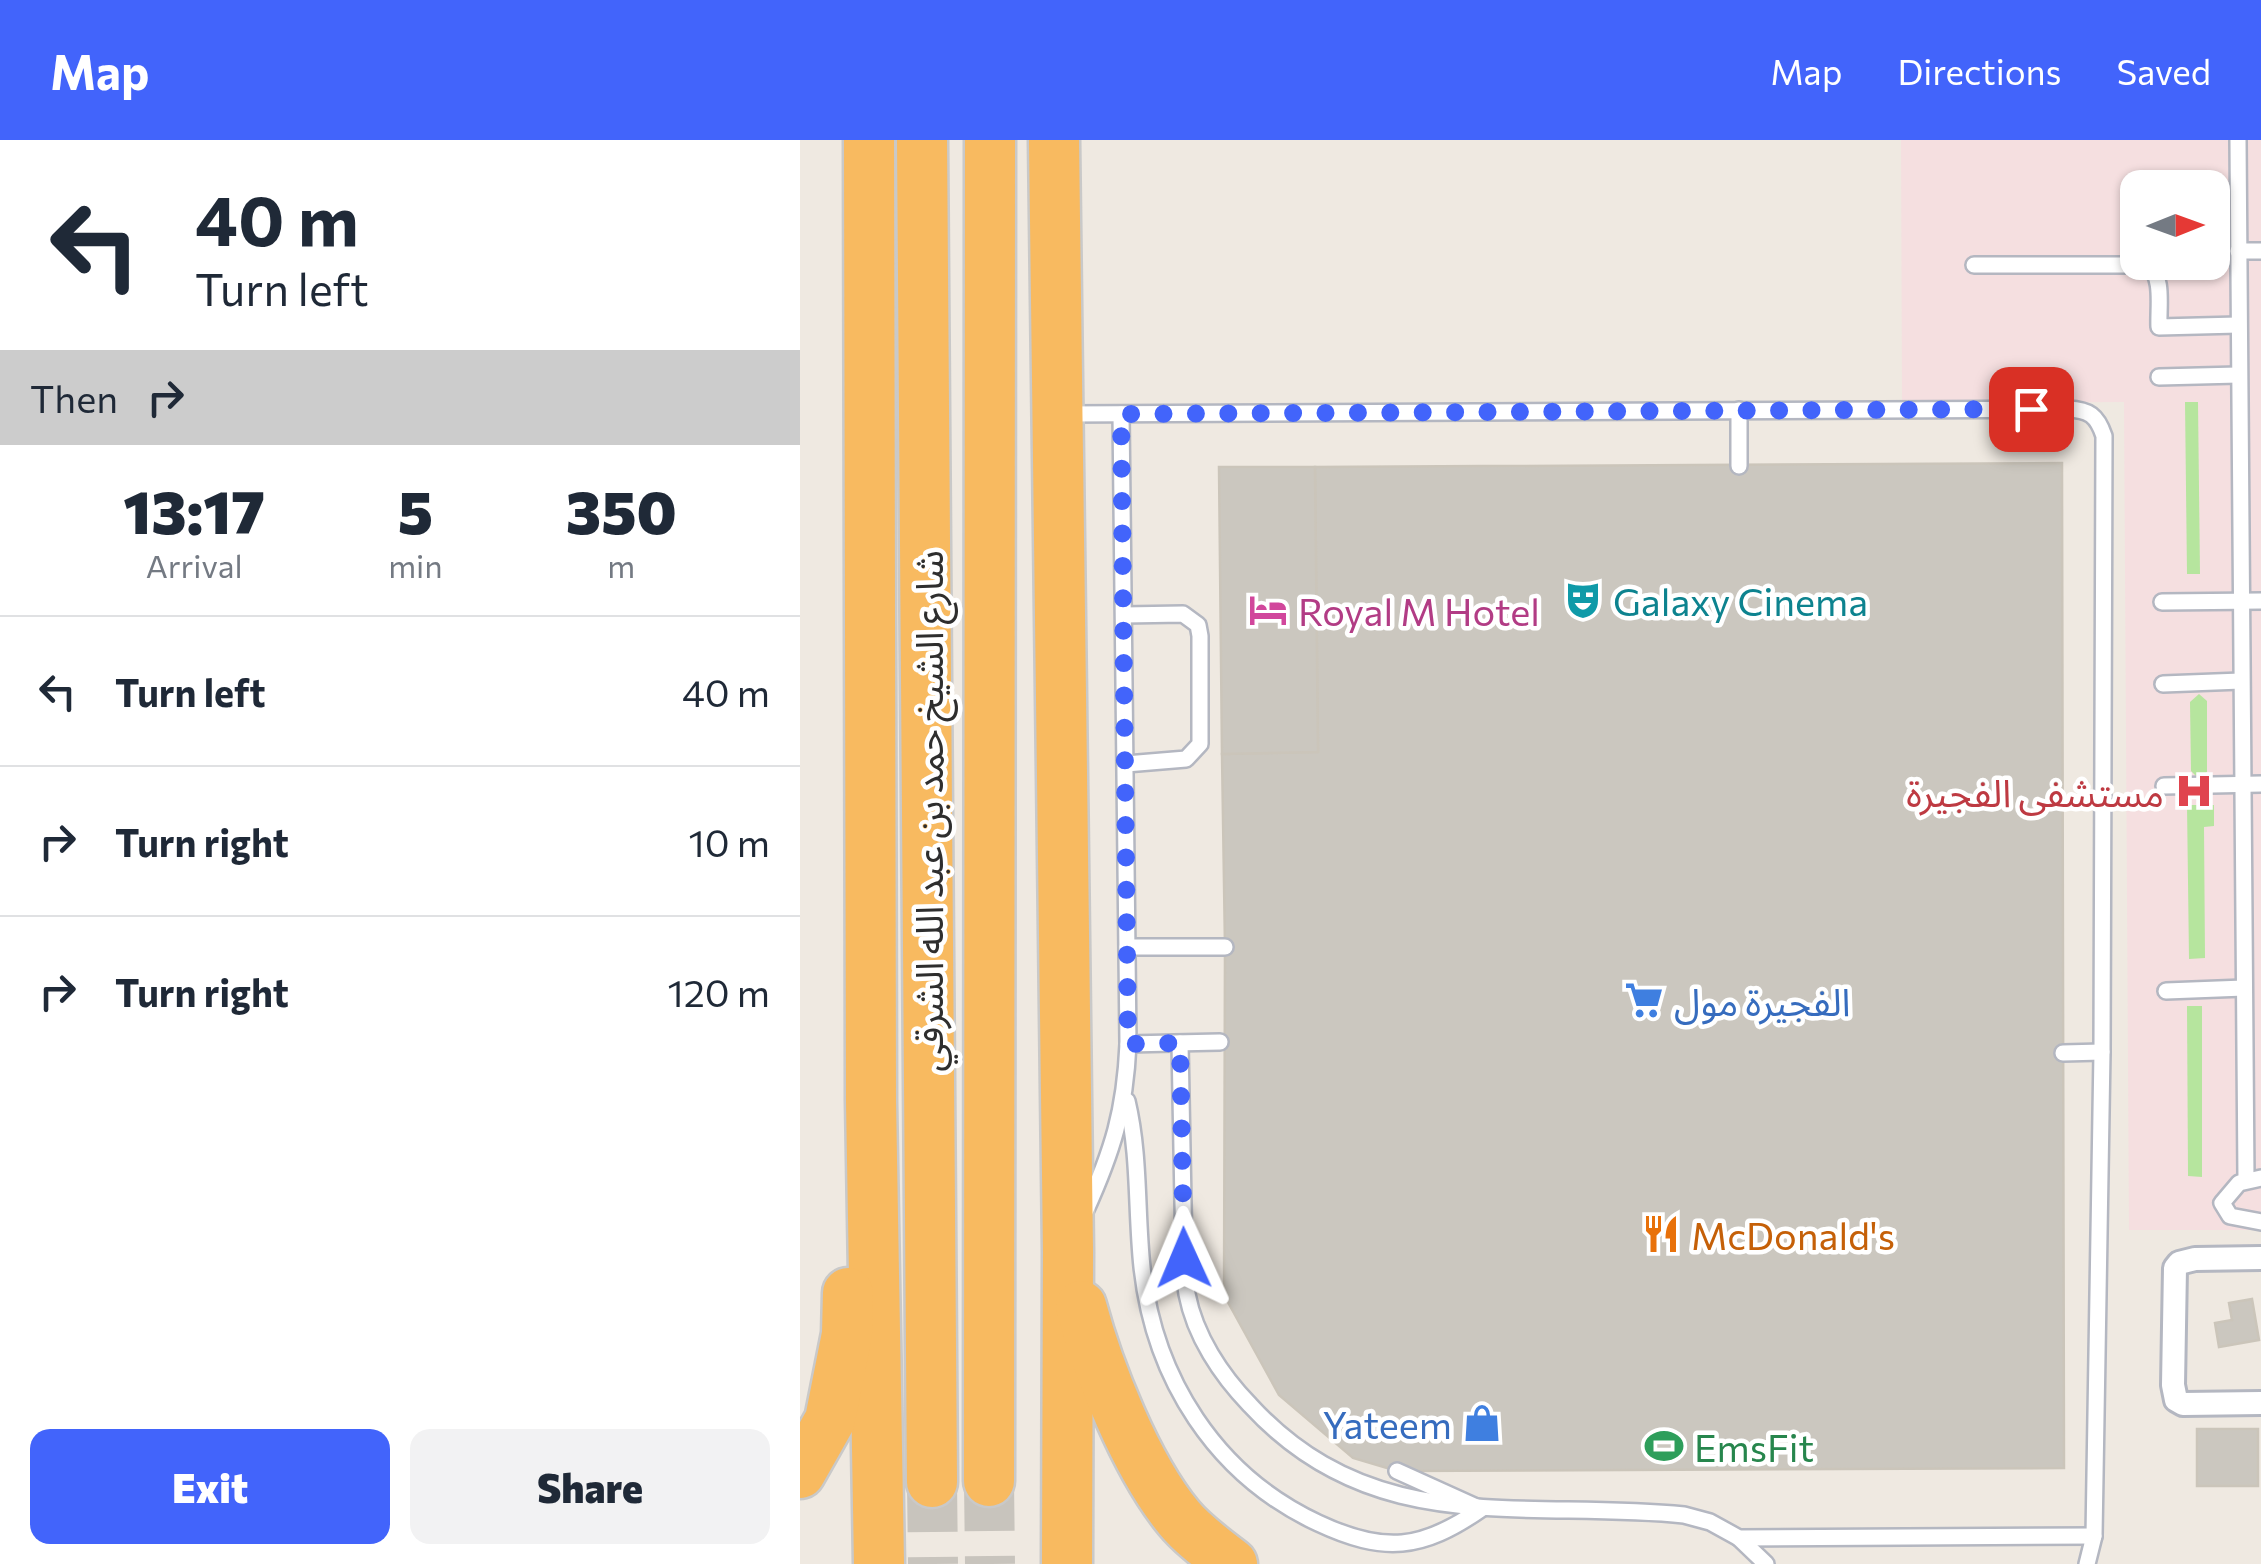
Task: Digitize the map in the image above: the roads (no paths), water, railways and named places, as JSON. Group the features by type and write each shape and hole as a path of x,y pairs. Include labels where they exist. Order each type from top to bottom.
{"highway":[{"path":"869,140 870,1101 879,1564"},
{"name":"شارع الشيخ حمد بن عبد الله الشرقي","path":"922,140 932,1482"},
{"name":"شارع الشيخ حمد بن عبد الله الشرقي","path":"989,1480 990,140"},
{"path":"1054,140 1068,1252 1067,1564"},
{"path":"800,1473 830,1420 847,1334 850,1188 870,1101"},
{"path":"1068,1252 1090,1341 1141,1455 1180,1519 1232,1564"}],"street":[{"path":"2261,1258 2194,1259 2178,1263 2174,1276 2173,1384 2176,1400 2183,1404 2261,1402"}],"lane":[{"path":"2238,140 2244,988 2253,1179 2231,1189 2223,1206 2230,1216 2261,1222"},
{"path":"2238,251 2261,251"},
{"path":"1974,265 2148,265 2158,277 2159,327 2238,325"},
{"path":"2159,377 2238,375"},
{"path":"1057,414 2068,408 2092,414 2099,420 2104,436 2102,1052 2094,1536 2087,1564"},
{"path":"1738,466 1739,410"},
{"path":"1068,1252 1116,1138 1126,1094 1121,414"},
{"path":"2162,602 2261,601"},
{"path":"1124,615 1172,613 1191,617 1198,625 1202,730 1194,753 1176,761 1126,764"},
{"path":"2163,684 2242,681"},
{"path":"2164,786 2261,784"},
{"path":"1126,948 1226,947"},
{"path":"2166,991 2244,988"},
{"path":"1128,1044 1220,1042"},
{"path":"1180,1043 1187,1294 1210,1352 1268,1426 1328,1469 1383,1492 1481,1509 1684,1514 1710,1522 1739,1538 1766,1564"},
{"path":"2064,1053 2102,1052"},
{"path":"1126,1094 1134,1132 1148,1312 1179,1396 1210,1440 1231,1463 1271,1494 1304,1517 1344,1536 1408,1544 1446,1533 1481,1509"},
{"path":"1397,1472 1481,1509"},
{"path":"1739,1538 2094,1536"}],"tunnel":[{"path":"989,1481 990,1564"},
{"path":"932,1482 933,1564"}],"place":[{"name":"Galaxy Cinema","path":"1583,600"},
{"name":"Royal M Hotel","path":"1268,610"},
{"name":"مستشفى الفجيرة","path":"2194,791"},
{"name":"الفجيرة مول","path":"1644,1000"},
{"name":"McDonald's","path":"1661,1234"},
{"name":"Yateem","path":"1482,1423"},
{"name":"EmsFit","path":"1664,1446"}]}
